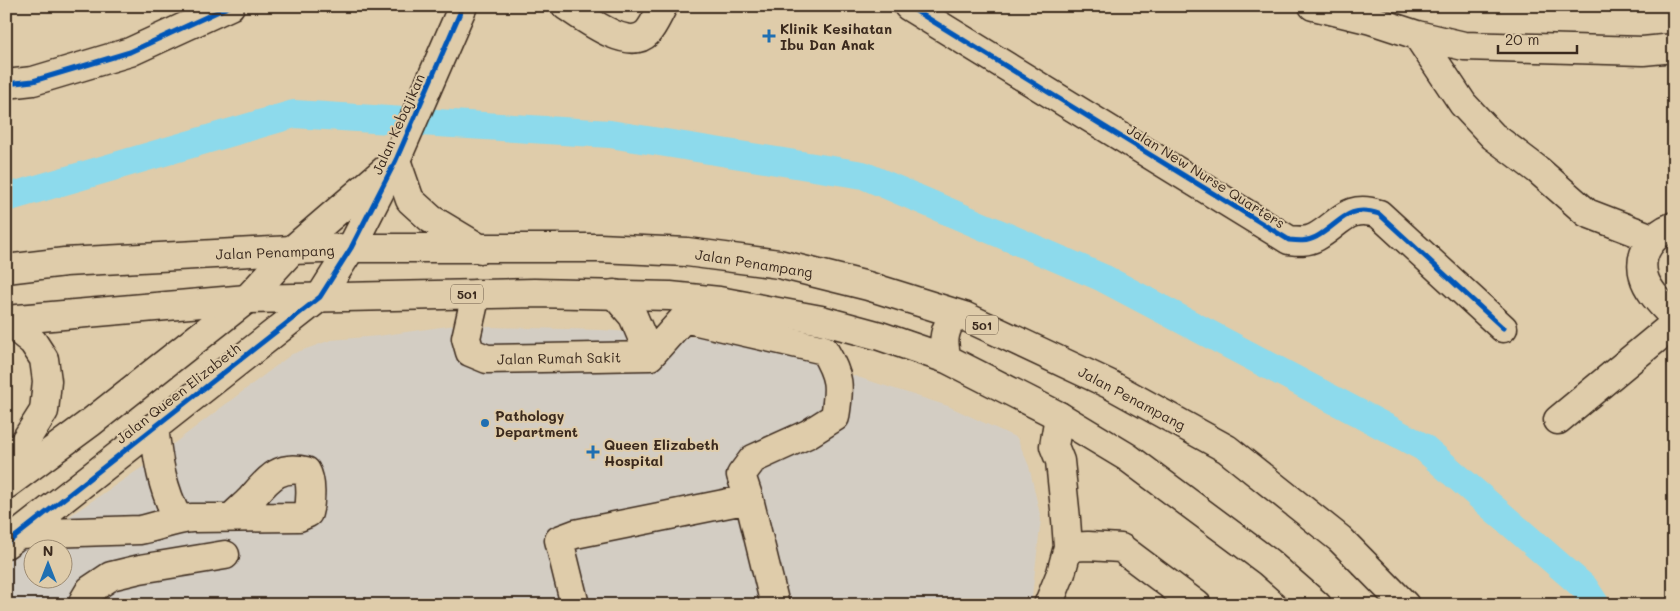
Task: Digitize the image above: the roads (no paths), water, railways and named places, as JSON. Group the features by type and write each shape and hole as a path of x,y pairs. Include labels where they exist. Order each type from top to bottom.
{"main road":[{"path":"6,84 33,81 130,52 230,6"},
{"path":"566,6 618,37 634,40 646,34 663,6"},
{"name":"Jalan New Nurse Quarters","path":"908,6 1289,240 1301,241 1315,238 1344,216 1356,212 1368,210 1379,214 1503,328"},
{"path":"1313,6 1464,46 1643,51 1674,48"},
{"name":"Jalan Kebajikan","path":"351,248 396,160 460,12"},
{"path":"1417,35 1463,104 1492,136 1538,170 1587,212 1663,232"},
{"path":"396,160 410,200 430,219 481,249"},
{"name":"Jalan Kebajikan","path":"292,250 396,160"},
{"path":"1663,232 1645,250 1642,263 1644,277 1650,289 1674,318"},
{"name":"Jalan Penampang","path":"6,269 65,262 351,248 599,248 687,252 779,264 868,286 964,316 1109,384 1227,449 1340,539 1405,605"},
{"name":"Jalan Queen Elizabeth","path":"13,539 320,298 351,248"},
{"path":"6,485 90,423 247,299 292,250"},
{"name":"501","path":"6,320 247,299 476,294 670,296 719,301 821,320 880,336 947,359 1059,416 1127,457 1268,562 1317,605"},
{"name":"Jalan Rumah Sakit","path":"476,294 466,338 470,352 487,359 650,356"},
{"path":"614,294 633,316 650,356 684,318 824,350 836,370 839,394 835,417 808,434 753,459 741,475 749,499 774,605"},
{"path":"947,359 943,344 945,331 951,320 964,316"},
{"path":"1558,420 1674,324"},
{"path":"6,326 18,330 33,342 44,359 47,381 44,411 6,471"},
{"path":"1048,605 1061,573 1068,547 1060,461 1054,446 1059,416"},
{"path":"90,423 118,455"},
{"path":"140,568 167,523 168,499 163,484 154,427"},
{"path":"575,605 560,540 575,534 749,499"},
{"path":"13,539 140,530 167,523 232,517"},
{"path":"1068,547 1121,548 1197,605"},
{"path":"83,605 90,590 111,576 140,568 225,554"}],"waterway":[{"path":"6,198 294,114 610,134 863,175 1103,278 1423,447 1584,587 1596,605"}],"place":[{"name":"Klinik Kesihatan Ibu Dan Anak","path":"769,36"},
{"name":"Pathology Department","path":"485,423"},
{"name":"Queen Elizabeth Hospital","path":"593,452"}]}
